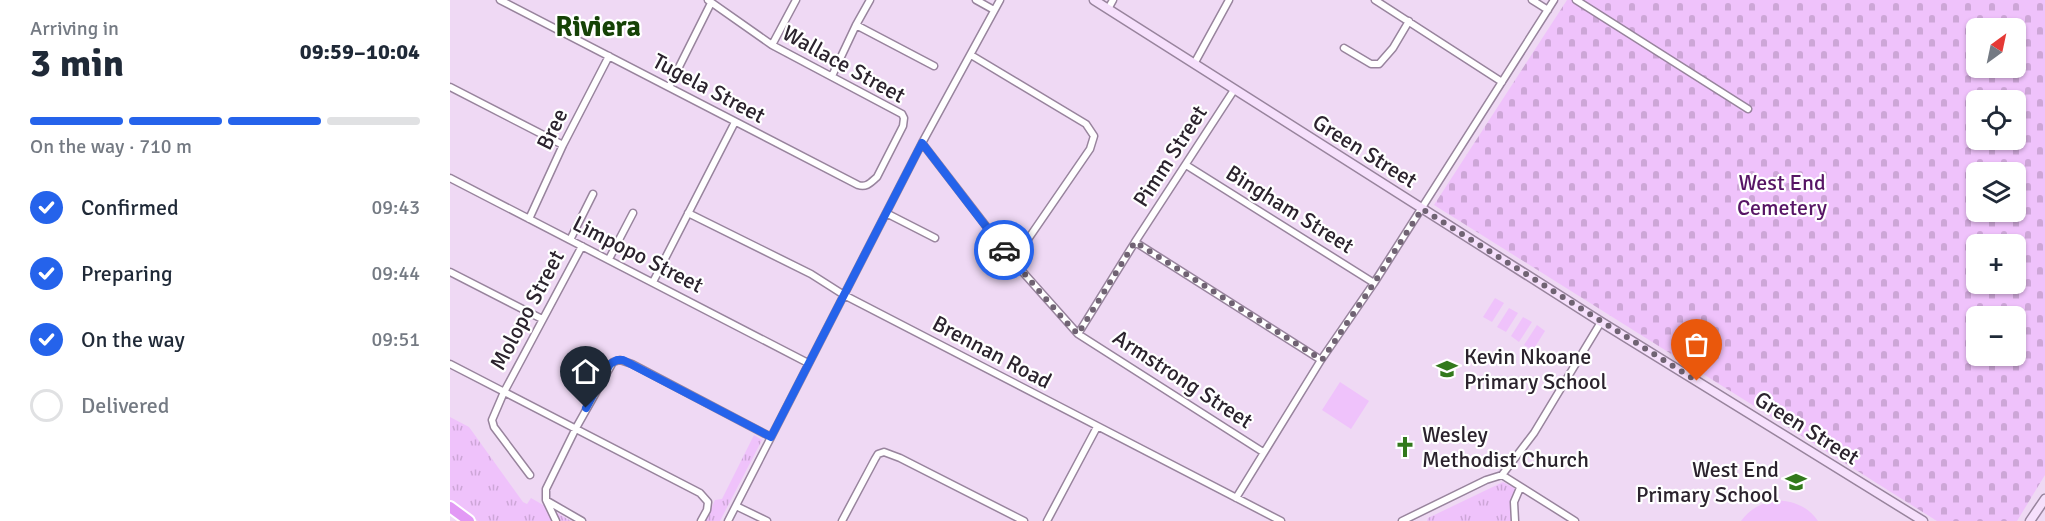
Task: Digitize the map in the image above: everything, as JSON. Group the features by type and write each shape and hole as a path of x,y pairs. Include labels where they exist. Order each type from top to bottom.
{"highway":[{"path":"450,507 469,521"}],"street":[{"name":"Tugela Street","path":"500,0 858,185 865,186 870,183"},
{"path":"772,45 796,0"},
{"path":"832,76 870,0"},
{"path":"976,0 994,10"},
{"path":"728,521 922,143 1000,0"},
{"name":"Green Street","path":"1094,0 1601,322 1918,519"},
{"path":"1108,9 1113,0"},
{"path":"1194,64 1229,0"},
{"path":"1375,0 1502,82"},
{"path":"1532,0 1548,10"},
{"path":"1236,498 1263,452 1422,209 1554,0"},
{"path":"1576,0 1748,109"},
{"path":"669,87 710,1"},
{"name":"Wallace Street","path":"710,1 772,45 898,110 904,118 903,126 877,177 870,183"},
{"path":"1344,48 1371,64 1379,64 1393,48 1409,21"},
{"path":"856,25 934,66"},
{"name":"Bree","path":"530,219 563,145 609,56"},
{"path":"971,56 1086,124 1094,136 1090,148 1013,261"},
{"path":"450,87 563,145"},
{"name":"Pimm Street","path":"1078,334 1234,90"},
{"path":"653,282 735,122"},
{"name":"Armstrong Street","path":"922,143 1013,261 1078,334 1263,452"},
{"name":"Bingham Street","path":"1186,165 1374,283"},
{"name":"Limpopo Street","path":"450,178 808,363"},
{"path":"570,240 593,194"},
{"path":"609,260 633,213"},
{"name":"Brennan Road","path":"688,213 811,274 844,295 1281,521"},
{"path":"886,213 935,238"},
{"path":"1135,242 1322,360"},
{"name":"Molopo Street","path":"530,475 492,424 492,420 504,392 582,246"},
{"path":"450,272 542,319"},
{"path":"1402,521 1413,519 1502,475 1534,433 1601,322"},
{"path":"556,521 546,500 546,489 608,368 617,360 632,364 771,437"},
{"path":"450,364 696,490 708,502 707,510 701,521"},
{"path":"1047,521 1097,427"},
{"path":"842,521 875,459 884,452 1024,521"},
{"path":"1502,475 1575,521"},
{"path":"1515,521 1514,502 1520,488"},
{"path":"2030,521 2045,499"},
{"path":"546,500 582,521"},
{"path":"736,506 767,521"}],"green space":[{"name":"West End Cemetery","path":"1567,0 2045,0 2045,475 2017,521 1937,521 1434,205"},
{"path":"1495,298 1504,303 1492,322 1483,317"},
{"path":"1509,308 1518,313 1506,332 1497,327"},
{"path":"1523,317 1532,322 1519,342 1511,336"},
{"path":"1537,325 1545,331 1533,350 1524,345"},
{"path":"1340,382 1369,401 1351,429 1322,410"},
{"path":"450,417 469,427 523,502 527,504 531,498 571,521 478,521 450,500"},
{"path":"754,435 762,440 720,521 705,521 715,500 722,499"},
{"path":"1503,482 1514,488 1516,492 1511,504 1512,521 1427,521 1428,518"},
{"path":"1774,500 1799,505 1809,511 1818,521 1741,521 1748,513"}],"way so far":[{"path":"1004,250 1078,334 1135,242 1322,360 1422,209 1697,381"}],"place":[{"name":"Kevin Nkoane Primary School","path":"1447,369"},
{"name":"Wesley Methodist Church","path":"1405,447"},
{"name":"West End Primary School","path":"1796,482"}],"district":[{"name":"Riviera","path":"598,27"}],"route":[{"path":"586,408 610,364 623,360 771,437 922,143 1004,250"}]}
